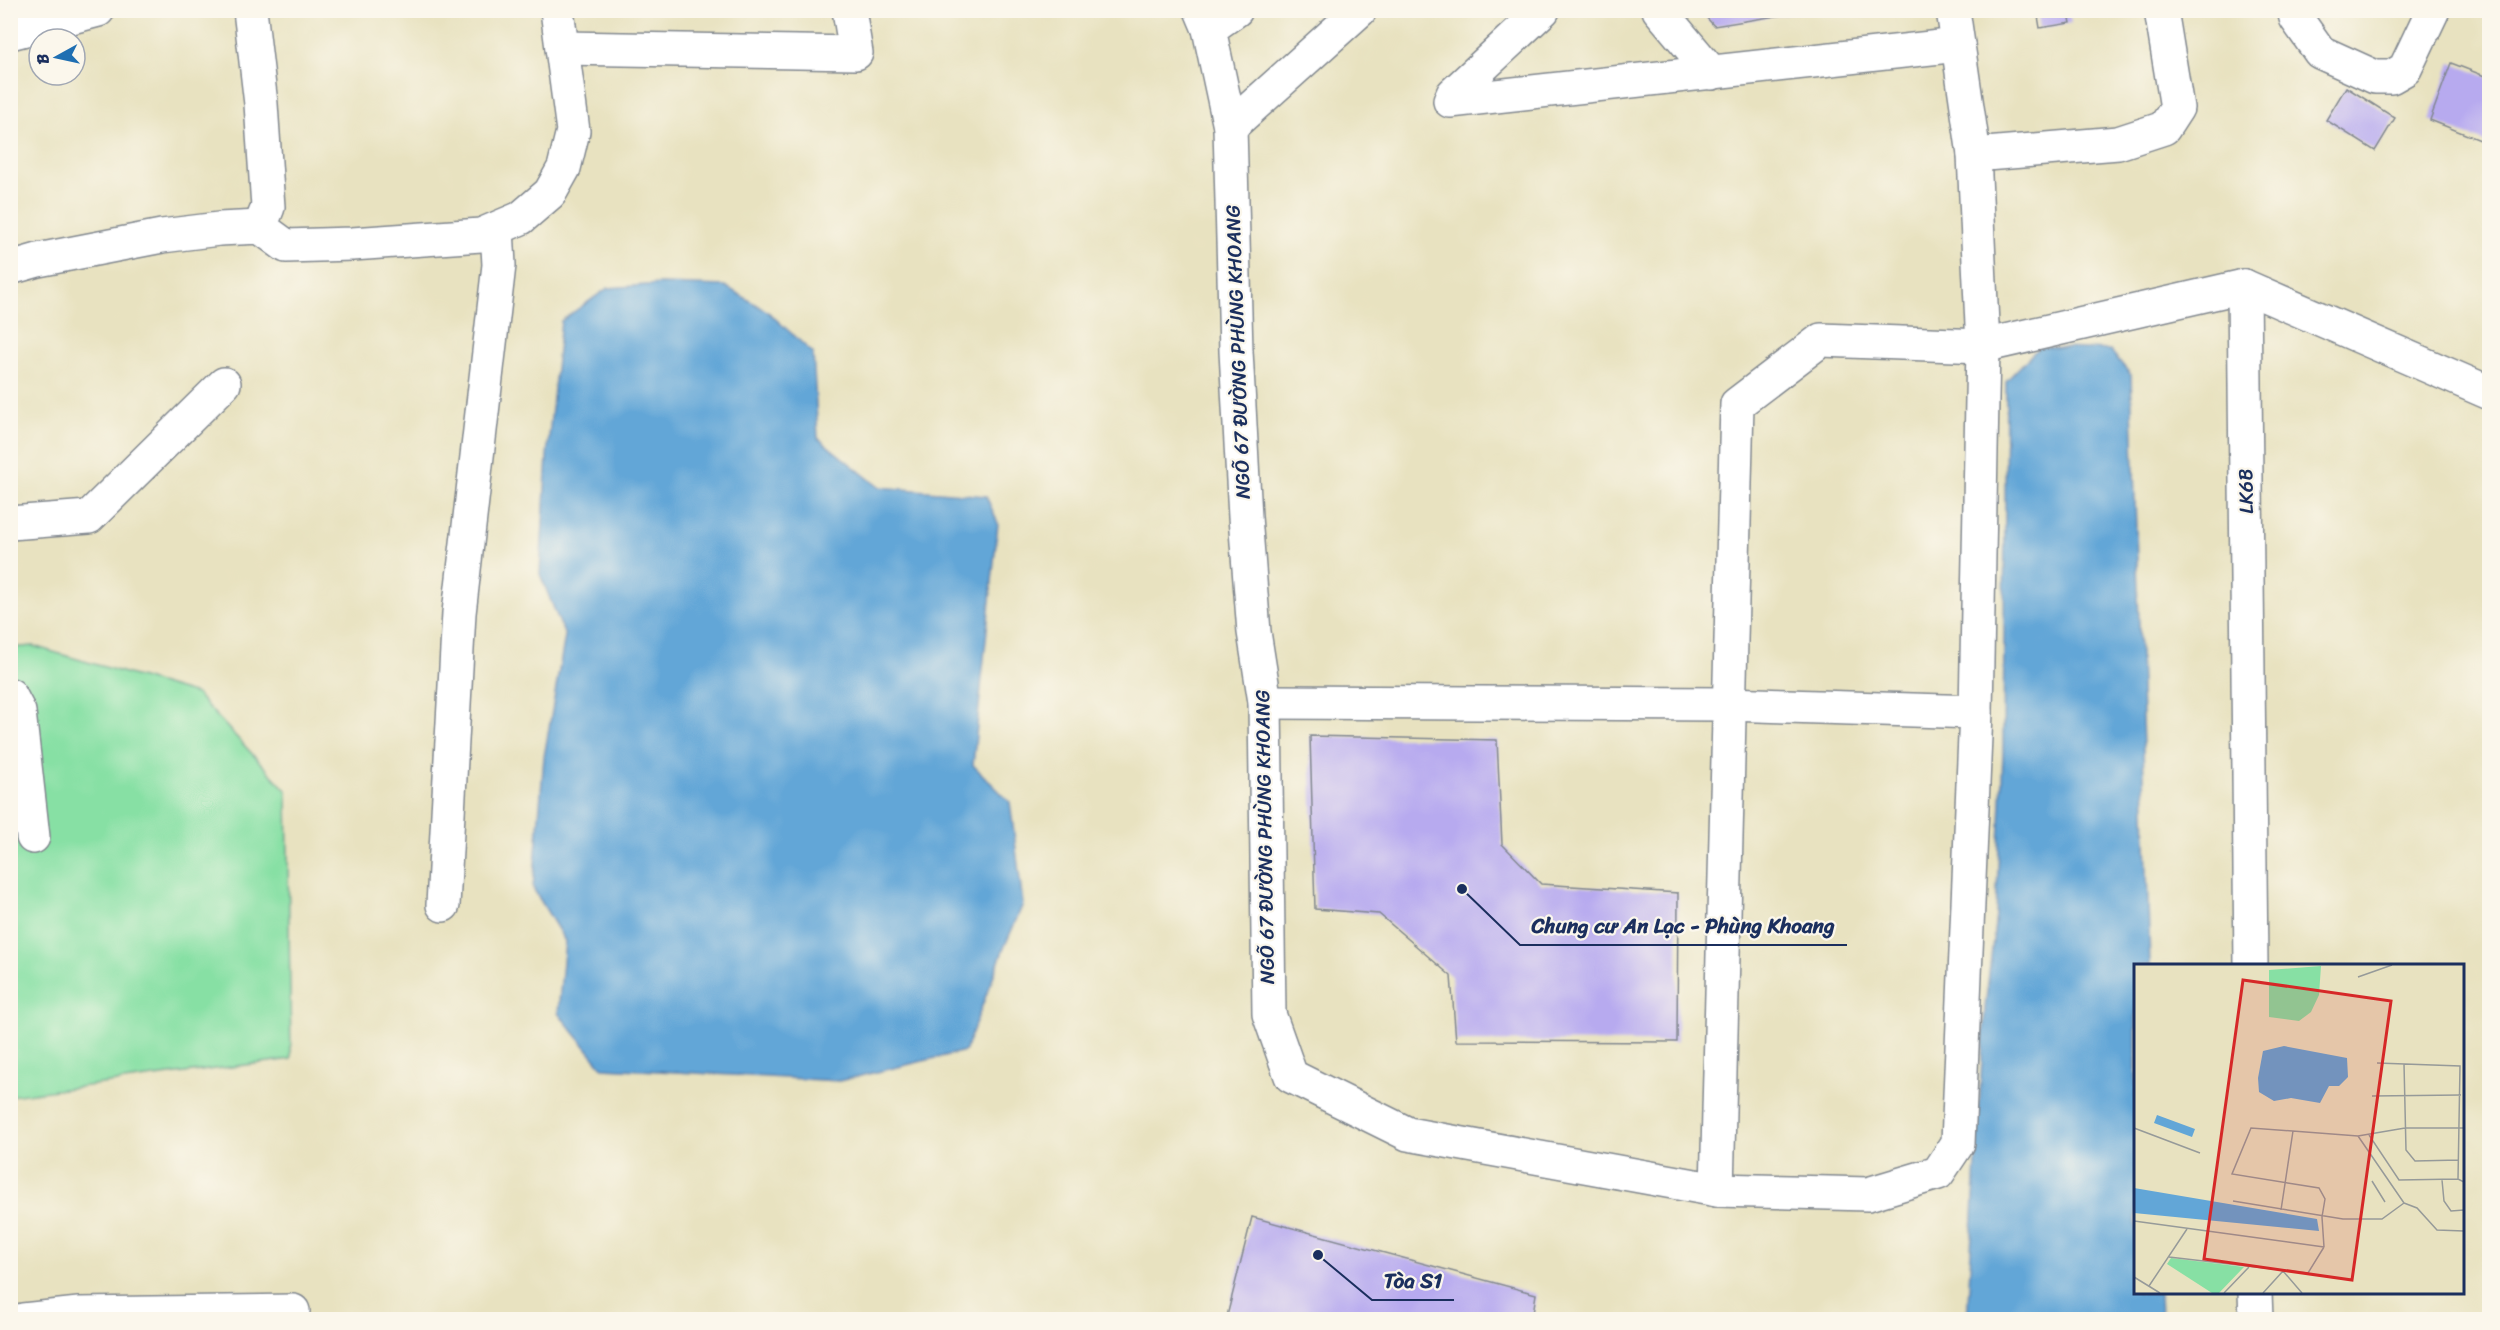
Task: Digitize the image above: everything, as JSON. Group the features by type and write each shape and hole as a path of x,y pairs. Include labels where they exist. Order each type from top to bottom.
{"street":[{"path":"10,33 98,10"},
{"path":"250,10 261,104 268,207 260,227"},
{"path":"10,268 31,261 162,236 219,229 260,227 286,246 410,241 481,235 521,218 550,193 564,168 573,131 557,10"},
{"path":"562,48 856,53 849,10"},
{"path":"1205,20 1236,10"},
{"path":"1230,127 1360,10"},
{"path":"1543,10 1453,94 1450,101 1958,45"},
{"path":"1659,10 1712,73"},
{"path":"1265,702 1728,704 1977,712 1983,346 1974,155 1953,10"},
{"path":"1974,155 2118,143 2164,129 2176,108 2161,10"},
{"path":"2294,10 2296,18 2320,52 2375,77 2391,77 2405,69 2433,10"},
{"name":"NGÕ 67 ĐƯỜNG PHÙNG KHOANG","path":"1205,20 1230,127 1236,339 1245,517 1254,632 1265,702 1269,1014 1290,1076 1408,1134 1717,1190 1868,1194 1938,1173 1958,1143 1977,712"},
{"path":"443,905 459,613 499,265 496,229"},
{"path":"1717,1190 1737,404 1821,340 1983,346 2244,286 2490,393"},
{"name":"LK6B","path":"2244,286 2252,964"},
{"path":"10,523 89,517 224,384"},
{"path":"10,695 19,712 33,837"},
{"path":"2255,1294 2256,1320"},
{"path":"23,1320 79,1314 293,1311"}],"green space":[{"path":"33,646 196,694 287,791 291,1059 11,1096 10,648"}],"water":[{"path":"661,284 725,286 767,311 813,353 818,438 879,487 986,496 998,523 973,765 1010,802 1023,904 965,1051 839,1081 603,1068 558,1013 565,941 533,888 544,757 565,636 540,574 547,456 561,321 608,288"},
{"path":"2039,347 2110,350 2131,375 2150,964 2134,964 2134,1294 2160,1294 2161,1319 1967,1320 1985,1008 1996,915 2003,755 2006,381"}],"building":[{"path":"1700,10 1801,10 1801,12 1714,26"},
{"path":"2037,10 2083,10 2083,12 2069,14 2071,23 2040,28"},
{"path":"2451,63 2490,78 2490,144 2430,120"},
{"path":"2346,87 2395,118 2375,151 2326,120"},
{"path":"1310,736 1497,740 1502,844 1541,884 1678,893 1677,1042 1456,1041 1451,976 1379,914 1315,909"},
{"path":"1252,1217 1536,1294 1532,1320 1226,1320"}],"place":[{"name":"Chung cư An Lạc - Phùng Khoang","path":"1462,889"},
{"name":"Tòa S1","path":"1318,1255"}]}
